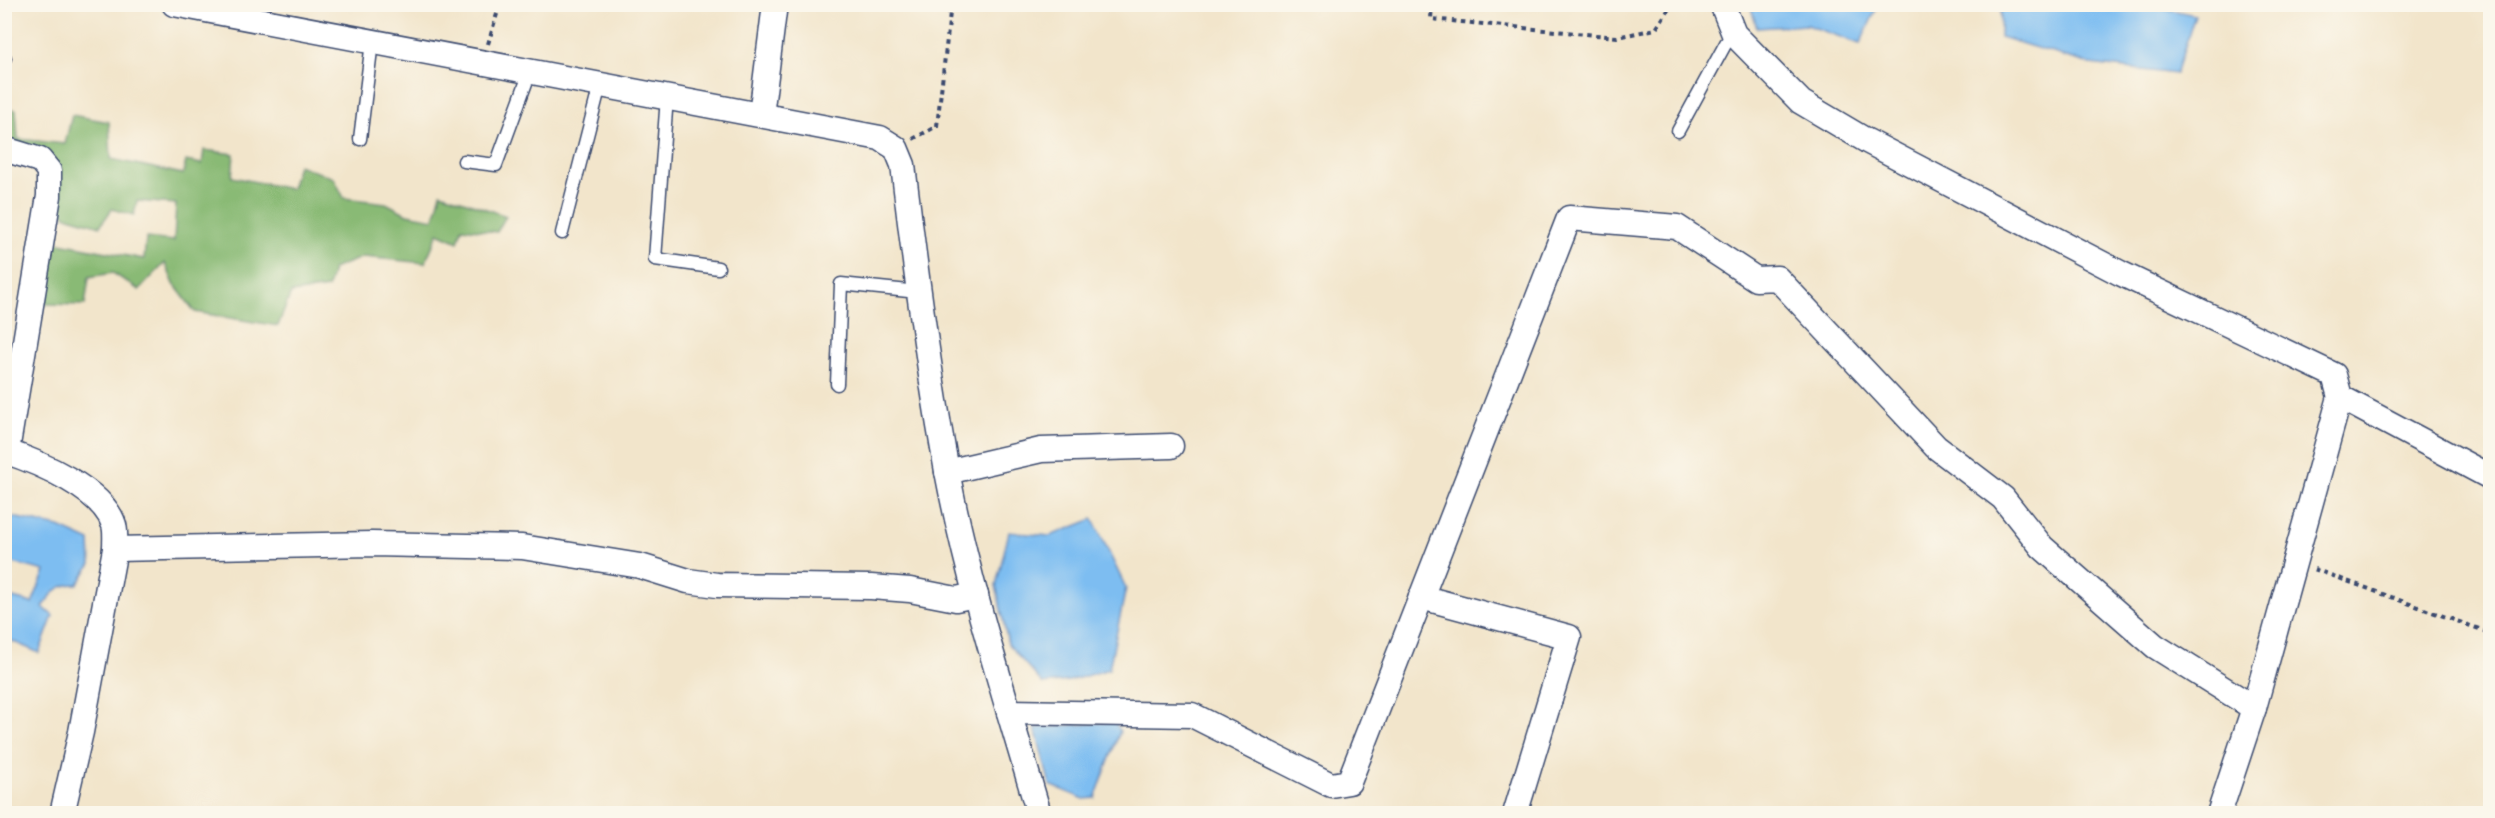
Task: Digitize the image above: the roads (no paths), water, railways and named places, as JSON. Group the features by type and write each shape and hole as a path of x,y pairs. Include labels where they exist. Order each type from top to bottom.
{"street":[{"path":"174,4 880,138 896,148 903,165 918,292 947,472 976,595 1039,813"},
{"path":"761,115 775,4"},
{"path":"1722,4 1734,34 1801,102 1867,141 2120,273 2334,375 2340,397 2254,708 2219,813"},
{"path":"4,149 40,160 49,171 49,196 6,451 60,474 103,505 114,525 116,549 81,732 62,813"},
{"path":"1009,712 1192,715 1331,785 1349,782 1569,218 1677,227 1756,279 1777,279 1936,447 2003,498 2042,547 2155,646 2254,708"},
{"path":"2340,397 2490,477"},
{"path":"947,472 1041,450 1171,446"},
{"path":"116,549 372,544 522,547 640,566 688,581 717,585 871,587 910,590 956,599 976,595"},
{"path":"1421,597 1569,637 1515,813"}],"lane":[{"path":"1678,131 1726,43 1734,34"},
{"path":"360,139 372,42"},
{"path":"464,161 496,165 530,72"},
{"path":"562,233 600,85"},
{"path":"667,97 655,259 718,268"},
{"path":"837,384 842,284 918,292"}],"water":[{"path":"1750,4 1878,5 1860,44 1807,25 1757,28"},
{"path":"2001,5 2149,5 2195,15 2176,74 2090,64 2000,37"},
{"path":"13,517 59,527 90,541 91,564 78,584 61,587 43,607 53,616 39,653 5,638 5,596 32,603 45,571 5,561 5,518"},
{"path":"1093,519 1126,588 1109,669 1069,681 1043,684 1008,644 996,585 1009,532 1050,536"},
{"path":"1115,722 1120,731 1095,798 1084,799 1050,785 1035,728"}]}
